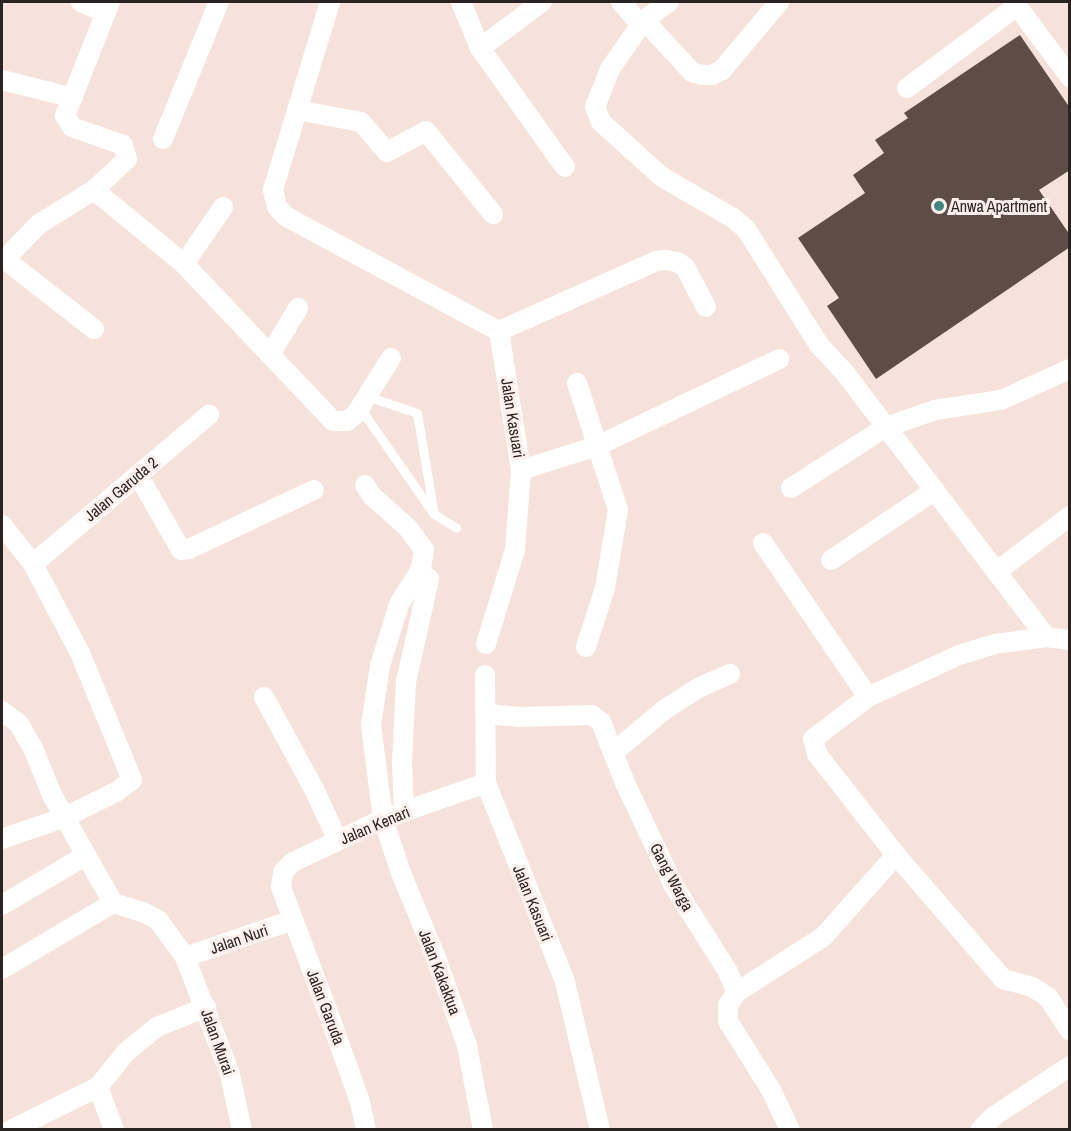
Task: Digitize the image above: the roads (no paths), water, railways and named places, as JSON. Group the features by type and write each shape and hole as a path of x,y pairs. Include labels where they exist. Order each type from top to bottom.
{"street":[{"path":"81,2 108,7 65,116 72,127 123,145 127,151 127,159 94,190 39,224 7,257 7,261 94,329"},
{"path":"163,139 219,2"},
{"path":"330,2 273,190 277,207 285,216 499,331 656,261 677,262 685,267 706,307"},
{"path":"461,2 480,48 565,167"},
{"path":"480,48 542,2"},
{"path":"621,2 692,72 702,75 712,75 722,70 779,2"},
{"path":"669,2 642,22 610,69 595,107 601,122 662,177 734,218 746,229 819,345 845,373 1046,636"},
{"path":"907,88 1013,3 1070,77"},
{"path":"2,80 73,98"},
{"path":"297,110 361,122 387,152 426,131 493,214"},
{"path":"94,190 184,264 333,421 347,421 363,402 391,358"},
{"path":"184,264 223,207"},
{"path":"270,355 298,308"},
{"name":"Jalan Kasuari","path":"486,644 515,550 521,470 499,331"},
{"path":"521,470 597,446 779,359"},
{"path":"790,488 886,427 935,410 1001,400 1070,369"},
{"path":"577,383 618,510 605,588 585,647"},
{"name":"Jalan Garuda 2","path":"33,564 209,416"},
{"path":"138,475 181,550 189,549 314,490"},
{"name":"Jalan Kakaktua","path":"365,485 372,496 408,528 424,550 421,569 399,604 380,666 371,725 383,819 401,873 435,955 467,1046 483,1130"},
{"path":"831,560 935,490"},
{"path":"996,572 1070,516"},
{"path":"2,525 33,564 80,653 132,780 116,792 63,818 2,839"},
{"path":"763,543 868,697"},
{"path":"404,812 402,764 406,682 429,579"},
{"path":"1070,640 1046,636 978,648 868,697 813,739 817,753 896,855 1003,979 1032,987 1048,997 1070,1032"},
{"path":"614,752 664,710 698,688 730,674"},
{"name":"Jalan Kasuari","path":"485,675 486,783 565,982 600,1130"},
{"path":"264,697 314,789 338,841"},
{"path":"2,711 19,724 33,748 63,818 112,903 2,969"},
{"name":"Gang Warga","path":"486,714 518,717 592,715 605,728 625,783 674,886 727,970 737,992"},
{"name":"Jalan Kenari","path":"281,887 284,872 294,862 383,819 486,783"},
{"path":"790,1130 771,1090 728,1022 728,1005 737,992 823,937 896,855"},
{"path":"2,905 86,856"},
{"name":"Jalan Garuda","path":"281,887 360,1102 366,1130"},
{"name":"Jalan Murai","path":"112,903 143,912 158,920 184,957 206,1007 230,1074 242,1130"},
{"name":"Jalan Nuri","path":"184,957 293,920"},
{"path":"10,1130 98,1087 126,1052 157,1026 206,1007"},
{"path":"980,1130 994,1116 1070,1066"},
{"path":"98,1087 114,1130"}],"lane":[{"path":"363,402 434,514 456,528"},
{"path":"363,402 417,413 434,514"}],"place":[{"name":"Anwa Apartment","path":"939,206"}]}
